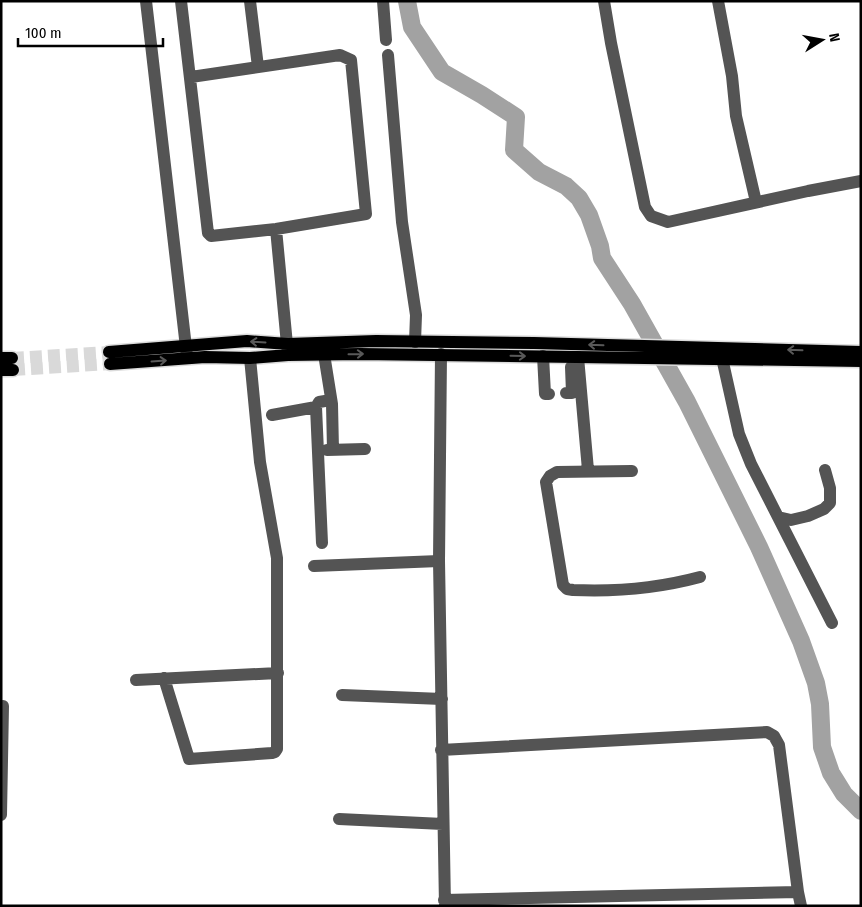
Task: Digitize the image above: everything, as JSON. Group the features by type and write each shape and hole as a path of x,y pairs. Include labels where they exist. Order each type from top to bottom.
{"main road":[{"path":"110,358 187,352 247,342 324,354 574,357 647,352"},
{"path":"187,352 205,357 250,358 288,349 415,342 647,352 722,358 861,361"},
{"path":"665,353 861,352"}],"street":[{"path":"146,1 179,297 187,352"},
{"path":"181,1 208,233 211,236 276,229 366,214 351,60 340,55 191,77"},
{"path":"250,1 258,67"},
{"path":"383,1 386,40"},
{"path":"604,1 610,43 645,207 651,216 668,222 861,181"},
{"path":"718,1 732,76 736,116 756,202"},
{"path":"388,55 401,212 416,315 415,342"},
{"path":"276,229 288,349"},
{"path":"324,354 331,400 333,450"},
{"path":"442,354 439,560 444,903 798,892"},
{"path":"543,356 545,394 549,394"},
{"path":"566,393 572,393 574,357"},
{"path":"574,357 588,470"},
{"path":"164,678 189,759 275,752 277,749 277,558 260,462 250,358"},
{"path":"722,358 740,434 751,464 832,623"},
{"path":"322,543 316,408 320,402 331,400"},
{"path":"272,415 316,408"},
{"path":"319,450 365,449"},
{"path":"632,471 588,470 557,472 550,476 546,482 563,584 567,589 596,591 660,587 700,577"},
{"path":"778,517 791,520 824,509 830,503 830,488 825,470"},
{"path":"314,566 439,560"},
{"path":"136,680 278,673"},
{"path":"342,695 442,699"},
{"path":"1,815 3,706"},
{"path":"441,750 768,732 774,736 779,745 801,906"},
{"path":"340,819 443,824"}],"waterway":[{"path":"407,1 412,27 442,72 516,117 514,150 539,172 566,186 579,198 589,215 600,246 602,258 632,304 687,402 759,547 801,641 816,683 820,704 822,747 831,773 844,794 861,811"}],"tunnel":[{"path":"12,358 109,352"},
{"path":"13,370 110,364"}]}
